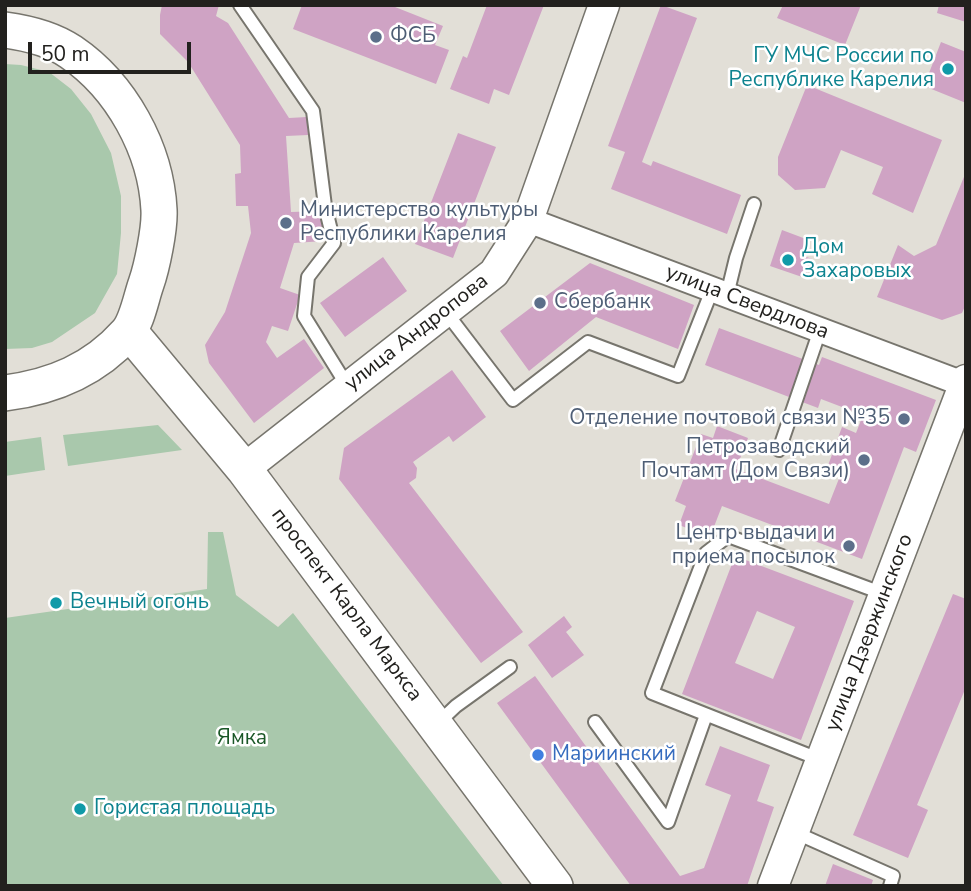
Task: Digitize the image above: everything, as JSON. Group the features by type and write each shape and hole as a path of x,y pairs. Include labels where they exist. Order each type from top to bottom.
{"main road":[{"path":"5,393 31,390 64,380 91,365 129,331 150,272 159,211 148,151 128,113 104,81 70,51 18,32 10,5"},
{"name":"проспект Карла Маркса","path":"129,331 244,469 555,886"}],"street":[{"name":"улица Андропова","path":"244,469 494,273 528,220 604,5"},
{"name":"улица Свердлова","path":"528,220 965,383"},
{"name":"улица Дзержинского","path":"773,886 965,383"}],"lane":[{"path":"240,5 313,111 325,206 334,243 308,277 304,316 348,387"},
{"path":"445,310 513,400 588,342 678,376 736,258 754,204"},
{"path":"779,450 820,330"},
{"path":"821,760 652,693 706,554 729,536 885,595"},
{"path":"435,726 456,706 510,667"},
{"path":"596,722 668,822 706,715"},
{"path":"794,832 893,876 890,886"}],"green space":[{"path":"5,64 49,72 71,89 91,114 111,153 121,196 117,274 95,313 52,342 32,348 5,349"},
{"path":"158,425 182,450 68,466 63,435"},
{"path":"41,437 45,470 5,476 5,442"},
{"name":"Ямка","path":"208,532 223,532 236,595 278,627 293,613 504,886 5,886 5,618 207,589"}],"building":[{"name":"Министерство культуры Республики Карелия","path":"162,5 219,5 216,16 228,23 289,118 307,117 308,135 286,136 291,212 322,211 324,241 294,243 280,288 300,295 288,331 272,326 266,342 277,358 304,339 324,368 254,423 209,363 205,345 225,312 251,233 248,206 236,206 235,174 241,173 240,145 188,62 160,34"},
{"name":"ФСБ","path":"302,5 390,5 443,26 435,45 449,50 436,84 293,29"},
{"name":"ФСБ","path":"487,5 544,5 509,95 494,89 489,104 450,89 463,56 467,58"},
{"path":"661,5 697,18 642,162 651,166 653,161 741,195 727,234 611,189 625,152 608,146"},
{"path":"783,5 861,5 845,45 777,18"},
{"path":"939,5 966,5 966,22 937,13"},
{"name":"ГУ МЧС России по Республике Карелия","path":"941,42 966,52 966,103 924,86"},
{"path":"807,85 942,140 913,213 872,194 883,167 841,150 825,188 795,190 778,175 778,157"},
{"path":"458,133 496,147 453,258 415,244"},
{"path":"966,172 966,304 962,313 942,320 877,297 898,245 914,256 936,245"},
{"path":"782,230 806,239 801,255 812,259 805,278 770,266"},
{"path":"383,257 407,291 345,337 320,303"},
{"path":"590,263 694,305 678,349 596,317 529,371 500,331"},
{"name":"Петрозаводский Почтамт (Дом Связи)","path":"719,328 819,365 822,357 936,400 916,452 904,447 862,559 722,506 710,537 679,525 686,506 675,501 701,434 713,438 717,426 748,438 736,469 829,504 840,476 826,471 842,427 856,433 863,415 821,399 818,408 705,365"},
{"path":"452,370 486,417 453,442 449,436 413,462 417,468 416,478 409,483 523,632 481,663 339,479 344,448"},
{"path":"735,556 854,601 801,740 682,694","holes":["757,611 795,627 773,679 735,663"]},
{"path":"953,594 966,599 966,687 917,805 928,810 908,858 853,835"},
{"path":"564,616 572,627 566,632 584,655 552,678 528,645"},
{"path":"535,676 680,876 704,868 731,795 705,785 720,746 770,765 757,801 774,807 747,886 631,886 497,703"},
{"path":"833,864 873,880 871,886 825,886"}],"place":[{"name":"ФСБ","path":"376,37"},
{"name":"ГУ МЧС России по Республике Карелия","path":"948,69"},
{"name":"Министерство культуры Республики Карелия","path":"286,223"},
{"name":"Дом Захаровых","path":"788,260"},
{"name":"Сбербанк","path":"540,303"},
{"name":"Отделение почтовой связи №35","path":"904,419"},
{"name":"Петрозаводский Почтамт (Дом Связи)","path":"864,460"},
{"name":"Центр выдачи и приема посылок","path":"849,546"},
{"name":"Вечный огонь","path":"56,603"},
{"name":"Мариинский","path":"538,755"},
{"name":"Гористая площадь","path":"80,809"}]}
